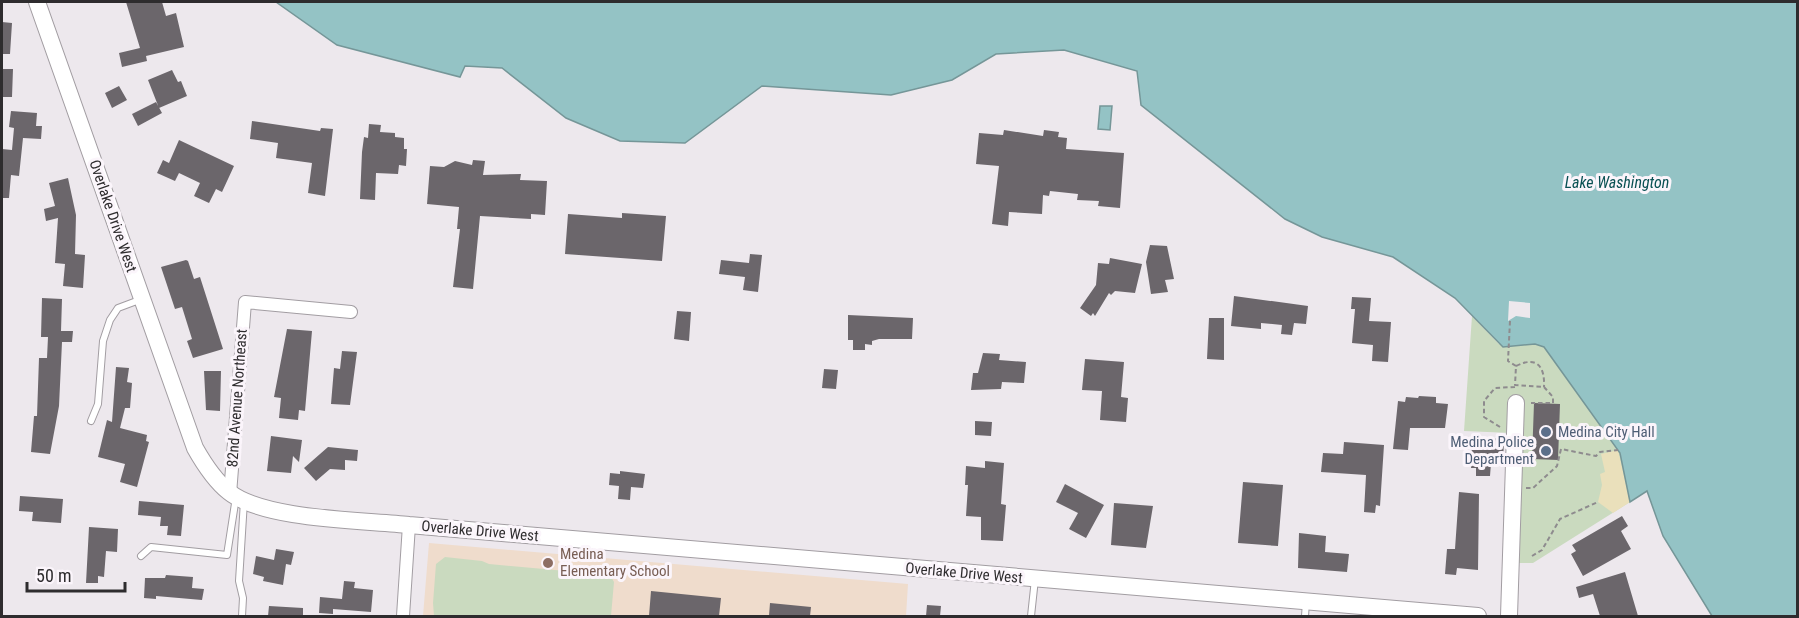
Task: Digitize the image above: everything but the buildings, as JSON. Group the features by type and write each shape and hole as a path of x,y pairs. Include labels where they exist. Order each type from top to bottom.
{"street":[{"name":"Overlake Drive West","path":"37,2 195,448 207,468 237,497 287,513 410,525 1035,579 1305,609 1478,616"},
{"name":"82nd Avenue Northeast","path":"237,497 245,302 351,312"},
{"path":"1509,616 1523,403"},
{"path":"402,616 410,525"}],"lane":[{"path":"91,421 98,404 103,340 111,320 118,308 142,299"},
{"path":"141,556 151,547 227,555 237,497"},
{"path":"237,497 242,616"},
{"path":"1031,616 1035,579"}],"path":[{"path":"1510,321 1508,361 1516,366 1529,362 1540,366 1544,372 1544,387"},
{"path":"1515,385 1516,366"},
{"path":"1496,426 1484,417 1484,400 1495,388 1515,385 1544,387 1552,393 1553,403 1523,403"},
{"path":"1533,488 1557,466 1561,449 1596,456 1600,452 1618,450"},
{"path":"1532,556 1537,556 1542,550 1560,519 1598,502"}],"shaded area":[{"name":"Medina Elementary School","path":"429,543 908,584 906,616 423,616"}],"green space":[{"path":"1472,316 1499,344 1535,344 1544,347 1620,453 1630,502 1533,563 1506,563 1511,433 1464,431"},
{"path":"445,557 482,561 489,564 610,575 614,582 611,616 434,616 436,564"}],"sand":[{"path":"1618,450 1630,502 1613,513 1598,502 1602,485 1600,474 1605,472 1601,454"}],"water":[{"name":"Lake Washington","path":"276,2 1797,2 1797,616 1712,616 1663,536 1647,491 1630,502 1620,453 1544,347 1535,344 1503,347 1455,298 1393,257 1322,237 1285,219 1141,105 1137,71 1064,50 996,54 952,80 891,95 762,86 685,143 620,141 566,118 502,68 465,66 460,77 337,45"},
{"path":"1100,106 1112,106 1110,130 1098,129"}],"pier":[{"path":"1509,301 1530,303 1530,318 1516,316 1508,321"}],"place":[{"name":"Medina City Hall","path":"1546,432"},
{"name":"Medina Police Department","path":"1546,451"},
{"name":"Medina Elementary School","path":"548,563"}]}
